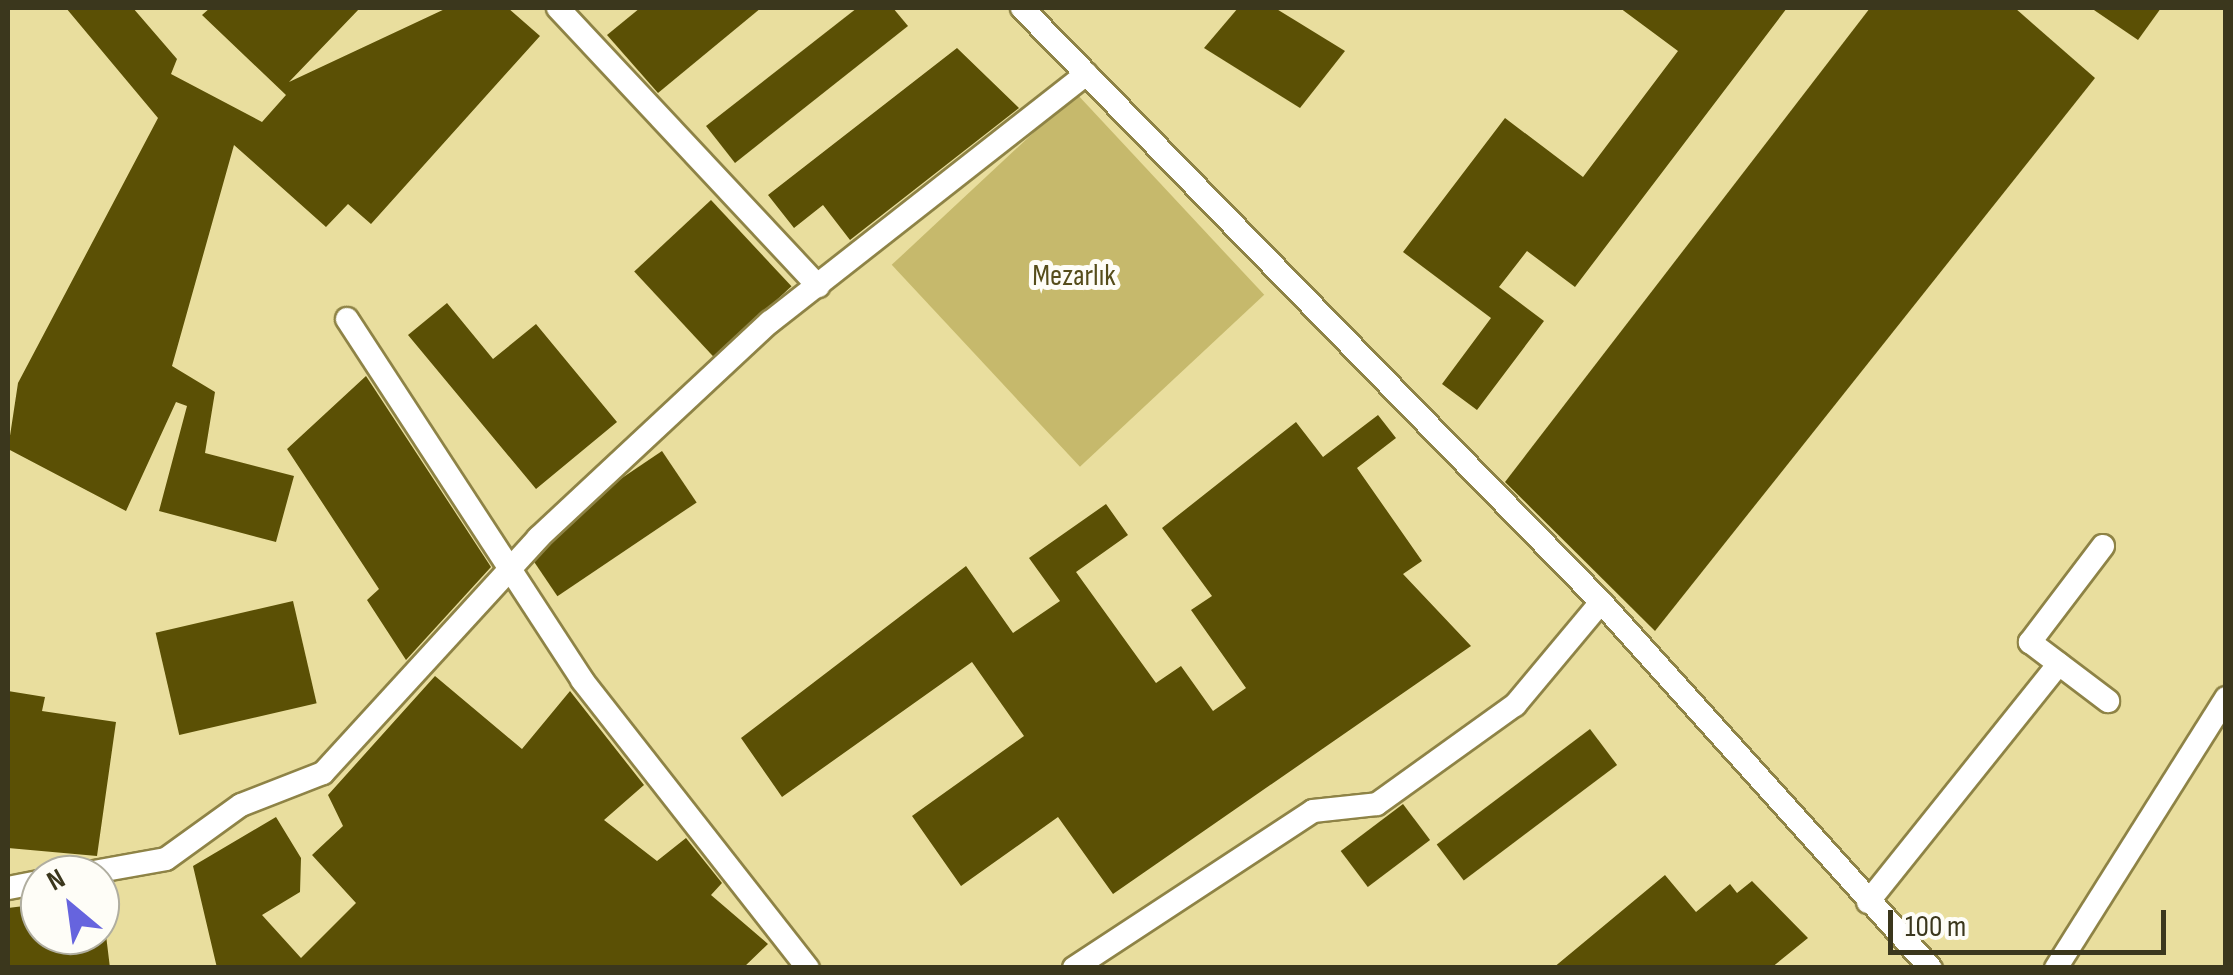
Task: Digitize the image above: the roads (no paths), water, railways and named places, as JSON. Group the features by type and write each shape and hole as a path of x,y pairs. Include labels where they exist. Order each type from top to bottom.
{"street":[{"path":"558,8 818,286"},
{"path":"1022,8 1601,602 1931,968"},
{"path":"120,867 166,858 242,805 323,773 511,568 818,286 1086,74"},
{"path":"347,319 582,680 808,968"},
{"path":"2102,546 2030,642 2108,701"},
{"path":"1074,968 1313,811 1377,804 1515,705 1601,602"},
{"path":"1868,902 2059,664"},
{"path":"2056,968 2226,698"}],"park label":[{"name":"Mezarlık","path":"1074,276"}]}
